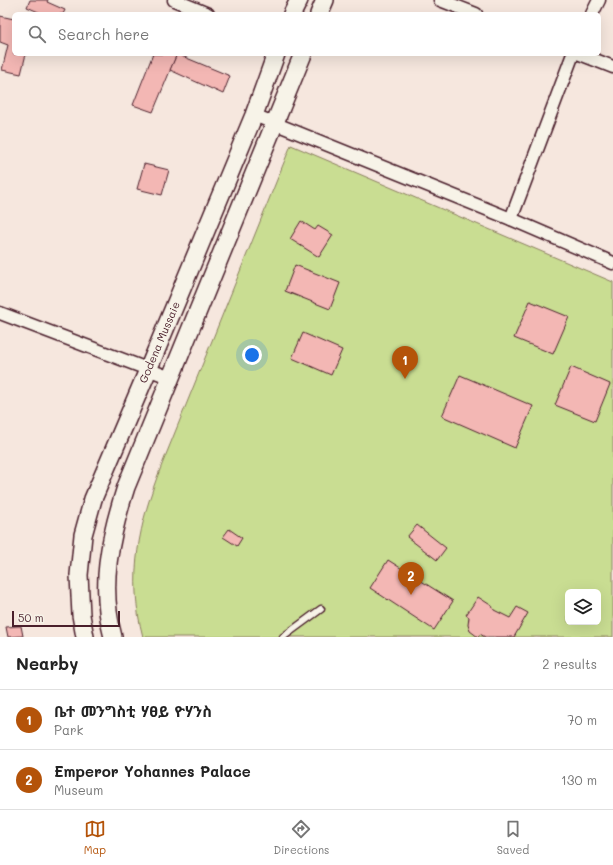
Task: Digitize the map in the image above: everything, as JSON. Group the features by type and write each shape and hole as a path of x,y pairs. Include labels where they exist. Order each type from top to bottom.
{"street":[{"path":"174,0 203,12"},
{"path":"293,12 298,0"},
{"path":"320,12 325,0"},
{"path":"440,0 471,12"},
{"path":"593,12 599,0"},
{"name":"Godena Mussaie","path":"85,637 79,594 80,555 87,518 93,499 254,115 275,56"},
{"path":"113,637 108,616 106,582 108,555 126,488 303,56"},
{"path":"511,220 572,56"},
{"path":"585,56 613,67"},
{"path":"254,115 613,262"},
{"path":"0,313 171,378"}],"lane":[{"path":"283,637 321,609"}],"green space":[{"path":"291,145 613,282 613,637 143,637 138,615 136,572 141,530 153,488"}],"building":[{"path":"30,0 48,0 47,2 65,10 64,12 38,12 27,7"},
{"path":"0,16 12,19 12,56 26,56 21,74 2,70 8,45 0,42"},
{"path":"152,56 176,56 153,112 133,105"},
{"path":"176,56 182,56 230,76 223,94 170,70"},
{"path":"144,164 169,170 162,195 137,189"},
{"path":"301,221 315,230 318,226 333,235 319,257 290,239"},
{"path":"295,265 340,283 330,309 285,291"},
{"path":"530,301 569,317 553,354 514,338"},
{"path":"303,333 342,350 331,375 292,358"},
{"path":"571,367 610,384 595,421 555,405"},
{"path":"460,375 533,406 515,448 442,416"},
{"path":"417,525 446,548 437,560 407,537"},
{"path":"229,529 242,538 237,546 223,537"},
{"path":"388,560 453,601 434,630 370,588"},
{"path":"478,597 492,606 494,610 510,618 517,607 528,613 514,637 485,637 480,634 478,637 470,631 468,625 469,617 466,615"},
{"path":"21,626 23,636 8,637 6,627"}],"place":[{"name":"ቤተ መንግስቲ ሃፀይ ዮሃንስ","path":"405,379"},
{"name":"Emperor Yohannes Palace","path":"411,595"}]}
